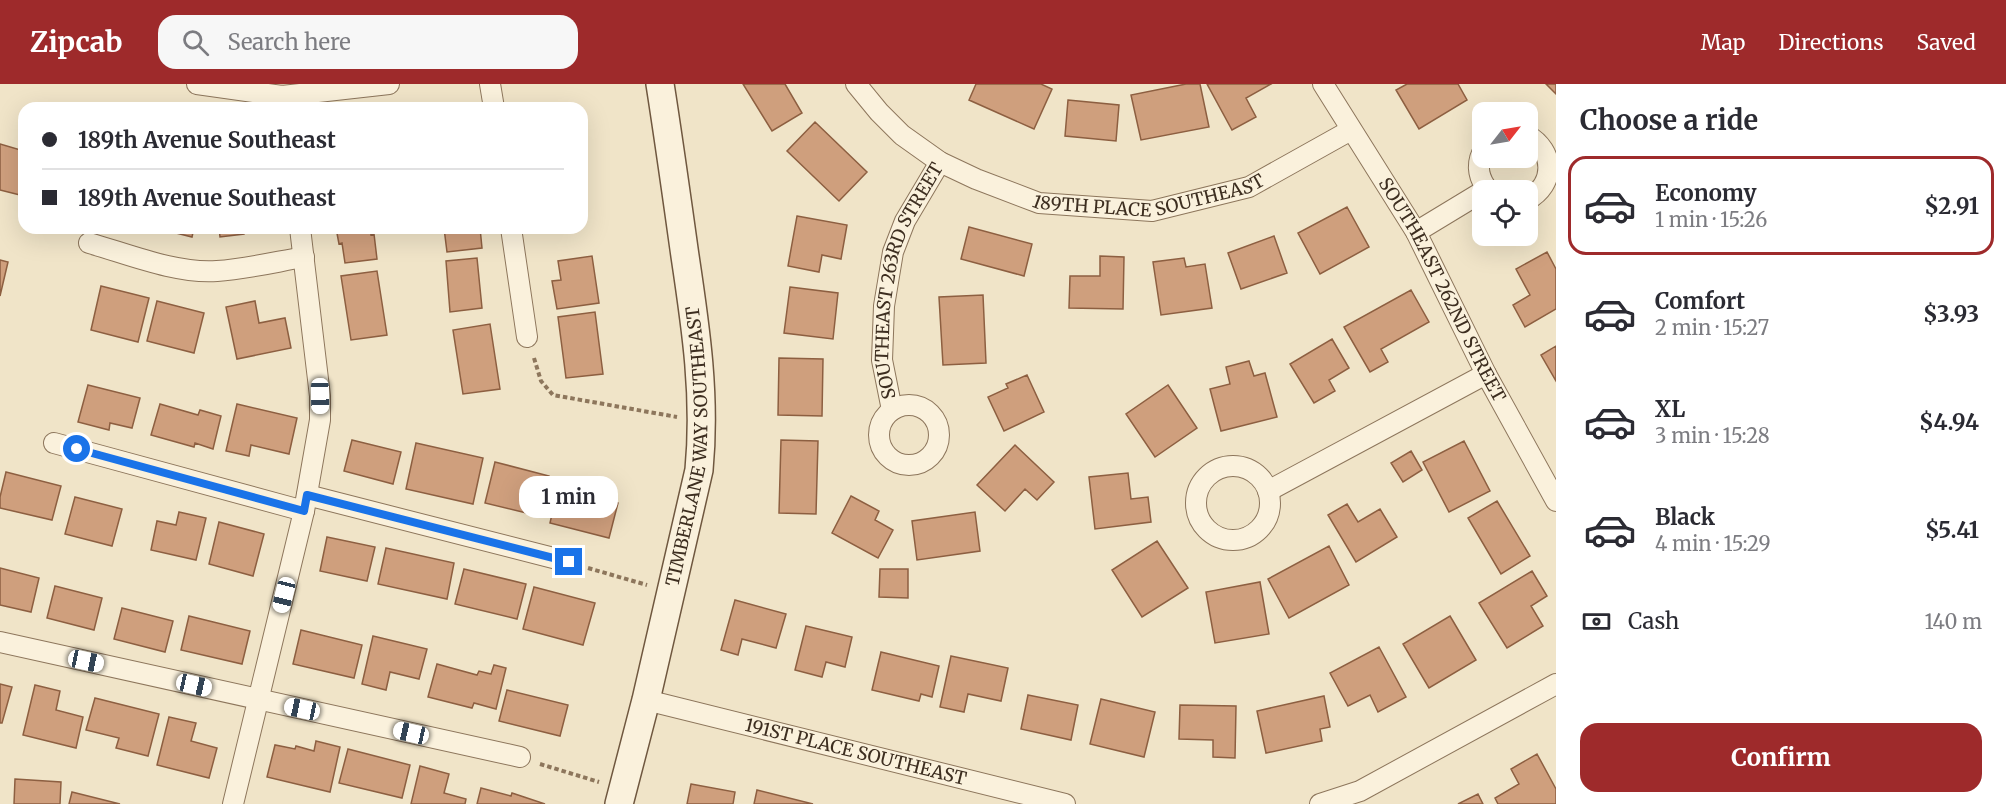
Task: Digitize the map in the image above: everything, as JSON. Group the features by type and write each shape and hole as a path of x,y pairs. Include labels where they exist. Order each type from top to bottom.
{"street":[{"path":"197,84 283,102 389,84"},
{"path":"490,84 493,102"},
{"name":"TIMBERLANE WAY SOUTHEAST","path":"621,797 699,470 702,422 698,345 660,84"},
{"name":"SOUTHEAST 263RD STREET","path":"856,84 902,135 940,162 905,221 893,252 884,306 882,360 892,410"},
{"name":"SOUTHEAST 262ND STREET","path":"1323,84 1416,232 1486,374 1556,501"},
{"name":"189TH PLACE SOUTHEAST","path":"940,162 976,179 1039,203 1152,211 1249,187 1351,130"},
{"path":"1538,142 1545,150 1549,161 1549,172 1545,184 1538,194"},
{"path":"1416,232 1472,198"},
{"path":"233,804 306,503 320,420 320,396 301,234"},
{"path":"513,234 527,337"},
{"path":"89,243 178,268 199,271 216,271 304,257"},
{"path":"1268,491 1486,374"},
{"path":"54,443 569,562"},
{"path":"0,642 520,757"},
{"path":"1320,804 1363,797 1556,684"},
{"name":"191ST PLACE SOUTHEAST","path":"646,699 1065,804"}],"path":[{"path":"527,337 541,381 553,396 702,422"},
{"path":"569,562 671,592"},
{"path":"520,757 621,797"}],"building":[{"path":"743,84 785,84 802,113 772,131"},
{"path":"976,84 1041,84 1052,89 1034,129 969,100"},
{"path":"1186,84 1200,84 1209,127 1141,140 1131,95"},
{"path":"1207,84 1271,84 1246,98 1256,117 1232,130"},
{"path":"1407,84 1458,84 1467,100 1419,129 1396,90"},
{"path":"1546,84 1556,84 1556,94"},
{"path":"1068,100 1119,105 1116,141 1065,136"},
{"path":"815,122 867,172 839,201 787,151"},
{"path":"0,144 18,149 18,194 0,190"},
{"path":"1347,207 1369,247 1320,274 1298,233"},
{"path":"797,216 847,225 841,259 822,255 819,272 788,266"},
{"path":"969,227 1032,244 1024,276 961,259"},
{"path":"220,234 244,234 220,237"},
{"path":"337,234 374,234 377,259 345,263 342,243 339,244"},
{"path":"445,234 481,234 482,248 447,252"},
{"path":"1274,236 1287,273 1241,289 1228,253"},
{"path":"1547,252 1556,269 1556,309 1525,327 1513,305 1530,295 1516,269"},
{"path":"592,256 599,303 557,309 552,281 561,280 558,261"},
{"path":"1100,256 1124,257 1123,309 1069,308 1070,276 1100,276"},
{"path":"477,258 482,308 450,312 446,261"},
{"path":"1184,258 1186,267 1205,264 1212,308 1161,315 1153,262"},
{"path":"0,260 8,262 0,296"},
{"path":"377,271 387,335 351,340 341,276"},
{"path":"101,286 149,298 138,342 91,330"},
{"path":"790,287 838,293 833,339 784,333"},
{"path":"1411,290 1429,322 1381,349 1388,362 1370,372 1344,327"},
{"path":"983,295 986,363 943,365 939,297"},
{"path":"157,301 204,313 194,353 147,341"},
{"path":"255,301 259,323 285,318 291,348 237,359 226,307"},
{"path":"595,312 603,374 566,378 558,317"},
{"path":"490,324 500,389 463,394 453,330"},
{"path":"1332,339 1349,368 1329,380 1335,391 1314,403 1290,364"},
{"path":"1556,346 1556,381 1541,355"},
{"path":"779,358 823,359 822,416 778,415"},
{"path":"1249,361 1254,376 1265,373 1277,417 1221,431 1210,389 1230,384 1226,367"},
{"path":"1027,375 1044,412 1004,431 988,397 1008,388 1006,384"},
{"path":"88,385 140,398 132,428 110,423 109,430 78,422"},
{"path":"1168,385 1197,428 1155,457 1126,414"},
{"path":"160,404 198,415 200,410 221,416 213,449 195,443 194,447 151,435"},
{"path":"237,404 297,418 289,454 251,445 249,456 226,451"},
{"path":"352,440 401,452 393,484 344,471"},
{"path":"781,440 818,441 816,514 779,513"},
{"path":"1464,441 1490,491 1449,512 1423,462"},
{"path":"416,443 483,458 473,504 406,489"},
{"path":"1015,445 1054,482 1037,500 1025,489 1005,511 977,485"},
{"path":"1411,451 1422,470 1403,482 1391,463"},
{"path":"495,462 549,476 539,516 485,503"},
{"path":"6,472 61,486 52,520 0,508 0,497"},
{"path":"1128,473 1131,499 1148,497 1151,522 1095,529 1089,477"},
{"path":"558,488 618,503 609,538 550,523"},
{"path":"851,496 879,511 875,520 893,530 878,558 832,533"},
{"path":"75,497 122,509 112,546 65,534"},
{"path":"1497,501 1530,556 1501,574 1468,518"},
{"path":"1347,504 1358,522 1380,509 1397,537 1356,562 1328,515"},
{"path":"179,512 206,518 196,560 151,550 157,521 176,525"},
{"path":"975,512 980,551 917,560 912,521"},
{"path":"219,522 264,534 253,576 209,564"},
{"path":"327,537 375,547 367,581 320,571"},
{"path":"1157,541 1188,588 1142,617 1112,570"},
{"path":"1329,546 1349,585 1289,618 1268,579"},
{"path":"386,548 454,563 447,599 378,584"},
{"path":"0,568 39,578 31,612 0,605"},
{"path":"464,569 526,584 517,619 455,604"},
{"path":"880,569 908,569 908,598 879,597"},
{"path":"1532,571 1547,596 1531,606 1543,626 1507,648 1479,603"},
{"path":"1260,582 1269,634 1215,643 1206,592"},
{"path":"55,586 102,598 94,630 47,618"},
{"path":"534,587 595,603 583,645 523,629"},
{"path":"735,600 786,614 776,648 742,639 738,655 721,650"},
{"path":"122,608 173,621 165,652 114,639"},
{"path":"189,616 250,631 242,664 181,650"},
{"path":"1450,616 1476,660 1429,688 1403,644"},
{"path":"806,626 852,637 845,667 826,662 822,677 795,670"},
{"path":"301,630 362,645 354,678 293,664"},
{"path":"373,636 427,649 419,679 390,672 386,690 362,684"},
{"path":"1379,647 1406,697 1378,712 1370,695 1348,706 1330,673"},
{"path":"881,652 939,666 932,697 921,694 919,701 872,690"},
{"path":"951,656 1008,668 1001,701 968,694 964,712 940,707"},
{"path":"437,664 477,675 479,671 491,674 494,665 506,668 496,709 474,703 472,708 428,697"},
{"path":"0,684 12,687 2,723 0,723"},
{"path":"35,685 60,691 56,710 83,717 76,748 23,735"},
{"path":"507,690 568,705 560,736 499,721"},
{"path":"1028,695 1078,705 1071,740 1021,729"},
{"path":"1324,696 1330,727 1320,729 1322,741 1266,753 1257,711"},
{"path":"95,698 159,714 148,756 116,748 119,738 86,730"},
{"path":"1101,699 1155,712 1144,757 1090,744"},
{"path":"1180,705 1236,706 1235,758 1213,757 1213,740 1179,739"},
{"path":"169,717 196,723 191,741 217,748 209,778 157,765"},
{"path":"316,741 340,747 330,792 267,777 275,745 295,749 296,746 314,751"},
{"path":"348,749 410,765 402,798 339,783"},
{"path":"1537,754 1556,789 1556,804 1498,804 1495,798 1519,784 1511,769"},
{"path":"420,766 449,774 444,793 466,799 465,804 411,804"},
{"path":"15,779 61,782 60,804 14,804"},
{"path":"691,784 735,792 733,804 687,804"},
{"path":"481,788 511,796 512,793 545,804 477,804"},
{"path":"757,790 813,804 754,804"},
{"path":"72,792 120,804 69,804"},
{"path":"1478,794 1483,804 1458,804"}],"route":[{"path":"77,449 304,511 307,495 569,562"}]}
